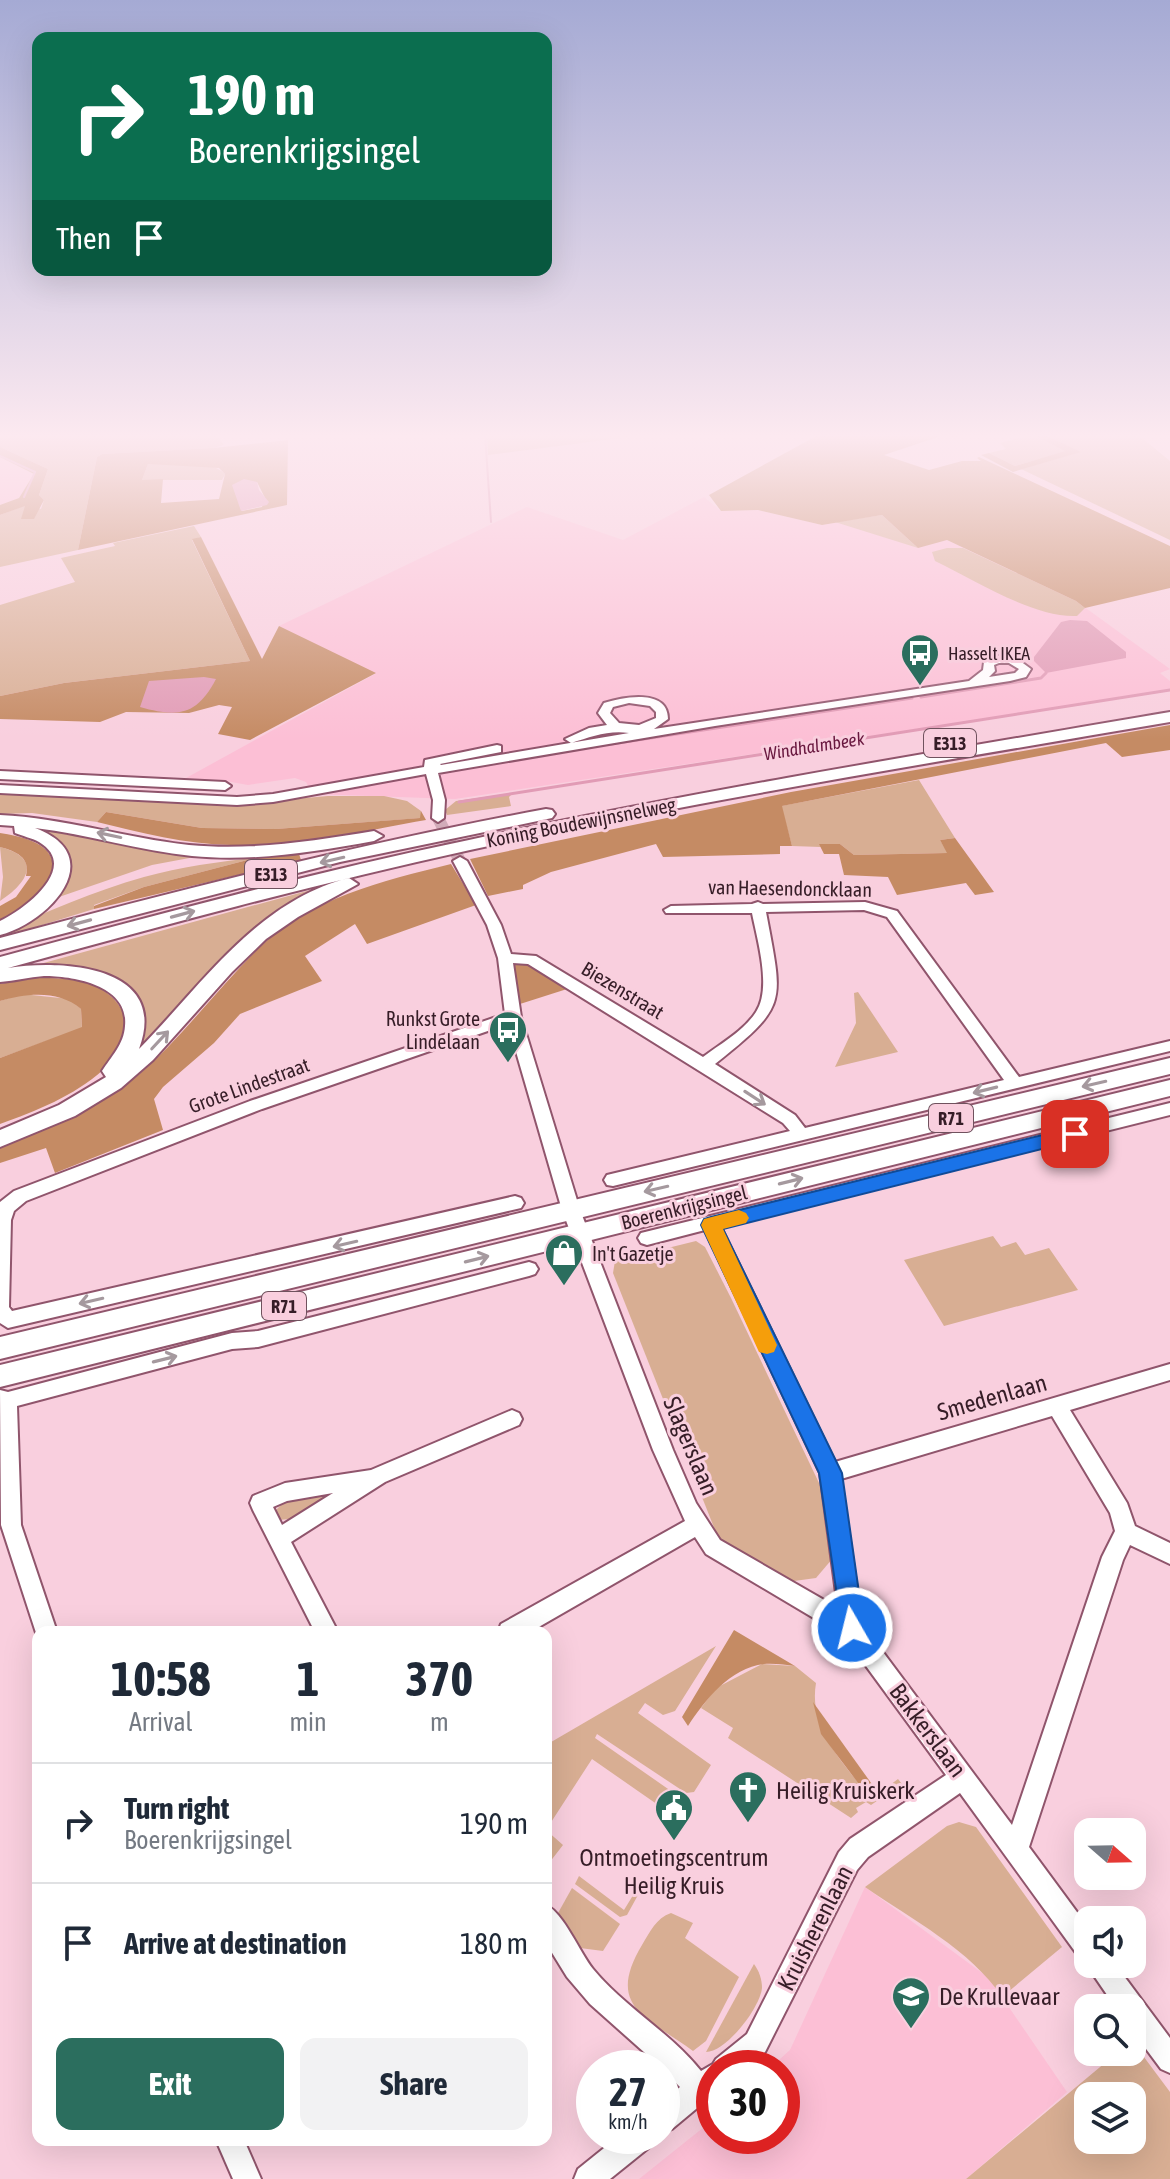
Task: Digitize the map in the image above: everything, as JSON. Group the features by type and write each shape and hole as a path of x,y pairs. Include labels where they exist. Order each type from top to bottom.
{"highway":[{"name":"Koning Boudewijnsnelweg","path":"0,944 184,895 473,827 1170,705"},
{"name":"Koning Boudewijnsnelweg","path":"0,964 204,908 744,790 1170,717"},
{"path":"0,820 54,825 161,846 221,852 293,849 523,812 545,814"},
{"path":"0,827 24,830 46,838 58,848 63,858 63,877 49,897 22,919 0,929"},
{"path":"0,1139 70,1110 120,1078 258,936 285,916 347,885 463,853"},
{"path":"0,977 46,970 99,978 121,990 138,1018 136,1035 127,1054 111,1073 86,1093 61,1106 0,1128"},
{"name":"Boerenkrijgsingel","path":"3,1391 250,1314 575,1222 732,1171 1170,1066"},
{"name":"Boerenkrijgsingel","path":"0,1348 460,1237 575,1222 1170,1088"}],"street":[{"path":"430,766 972,684 995,674"},
{"path":"593,731 605,717 608,705 629,699 654,703 660,717"},
{"path":"605,717 618,727"},
{"path":"0,789 191,800 273,798 511,749 567,741 593,731 618,727 645,728 660,717 715,722"},
{"path":"430,766 439,800 438,818"},
{"path":"0,775 225,786"},
{"path":"463,853 505,958 513,1017 575,1222"},
{"path":"704,1065 764,1014 769,1000 770,981 758,906"},
{"name":"van Haesendoncklaan","path":"671,910 865,906 892,914 1015,1083"},
{"name":"Biezenstraat","path":"505,958 531,959 789,1119 802,1135"},
{"name":"Grote Lindestraat","path":"0,1310 3,1205 256,1105 513,1017"},
{"path":"613,1180 1170,1046"},
{"name":"Boerenkrijgsingel","path":"1117,1101 1162,1111"},
{"name":"Boerenkrijgsingel","path":"647,1238 711,1225 1162,1111"},
{"name":"Boerenkrijgsingel","path":"732,1171 759,1144"},
{"path":"0,1310 8,1320 515,1203"},
{"name":"Slagerslaan","path":"575,1222 663,1450 697,1525 713,1547 852,1628"},
{"path":"421,1225 460,1237"},
{"name":"Bakkerslaan","path":"711,1225 830,1473 852,1628 1074,1929"},
{"path":"44,1626 11,1525 3,1391 232,1341 258,1339 529,1269"},
{"path":"232,1341 250,1314"},
{"name":"Smedenlaan","path":"830,1473 1170,1372"},
{"path":"1016,1848 1113,1557 1126,1532 1120,1510 1056,1405"},
{"path":"278,1539 378,1476 512,1419"},
{"path":"324,1626 260,1503 285,1492 378,1476"},
{"path":"520,1626 697,1525"},
{"path":"1126,1532 1170,1554"},
{"name":"Kruisherenlaan","path":"747,2050 756,2043 848,1861 859,1848 963,1777"},
{"path":"552,1929 569,1961 600,1996 696,2075"},
{"path":"1146,2027 1170,2060"},
{"path":"680,2104 696,2091"},
{"path":"233,2146 247,2179"},
{"path":"588,2179 619,2154"}],"shaded area":[{"path":"0,536 81,536 78,550 0,567"},
{"path":"81,536 144,536 78,550"},
{"path":"148,536 200,536 192,540 250,661 64,683 0,696 0,605 75,582 61,558 115,546 113,543"},
{"path":"467,536 610,536 623,540 631,536 936,536 1076,601 1170,669 1160,673 1170,681 1170,691 455,799 313,794 306,782 295,778 248,785 220,780 209,785 177,783 375,674 279,626"},
{"path":"879,536 905,536 918,548"},
{"path":"905,536 1148,536 1170,546 1170,588 1085,608 947,540 918,548"},
{"path":"201,537 262,659 279,626 376,673 250,740 218,734 232,707 219,705 189,713 126,712 100,722 0,719 0,696 64,683 250,661 192,539"},
{"path":"963,548 1085,608 1077,616 1060,615 1004,596 935,561 932,552"},
{"path":"1087,621 1126,652 1126,658 1046,673 1034,657 1061,622"},
{"path":"216,679 202,700 186,711 166,712 140,707 149,681"},
{"path":"1170,725 1170,750 1122,757 1106,743 782,806 792,846 780,846 780,854 663,857 656,844 551,872 523,885 523,889 488,896 470,859 791,792"},
{"path":"919,780 955,838 940,840 948,853 854,855 840,844 792,846 781,806"},
{"path":"0,792 227,805 328,796 384,796 407,801 421,811 421,818 276,829 202,828 106,812 97,822 32,813 0,814"},
{"path":"513,793 509,797 511,806 447,815 445,810 456,801"},
{"path":"421,811 426,820 329,838 255,845 180,840 97,822 106,812 202,828 276,829 420,818"},
{"path":"33,827 200,856 152,865 59,897 70,871 70,861 62,847"},
{"path":"0,833 27,839 43,848 52,858 52,871 35,897 0,921 0,906 16,897 31,876 26,876 26,864 20,856 0,847"},
{"path":"955,838 994,892 975,895 966,883 897,895 888,877 844,875 839,854 824,854 819,844 840,844 854,855 947,853 940,840"},
{"path":"0,847 22,858 27,871 18,887 0,901 3,877"},
{"path":"298,851 301,860 94,909 94,906 144,887 259,857"},
{"path":"259,857 144,887 94,905 94,909 0,938 0,932 125,883 187,867"},
{"path":"451,864 476,905 367,944 355,924 305,956 322,981 240,1014 154,1099 163,1130 55,1173 46,1148 0,1163 0,1146 88,1108 136,1077 278,931 348,894"},
{"path":"314,889 317,893 286,910 132,1061 142,1021 138,1003 125,985 29,967"},
{"path":"529,961 567,989 520,1004 514,963"},
{"path":"35,978 77,981 105,991 122,1011 125,1034 114,1058 80,1088 0,1124 0,1058 82,1027 81,1009 63,999 32,995 0,1001 0,984"},
{"path":"858,992 898,1052 835,1067 856,1023 854,993"},
{"path":"22,994 70,999 81,1009 82,1028 0,1058 0,1001"},
{"path":"993,1236 1001,1247 1016,1242 1025,1255 1049,1248 1078,1290 944,1326 904,1260"},
{"path":"696,1241 705,1247 731,1298 829,1504 833,1558 816,1578 787,1582 719,1540 613,1273 615,1261"},
{"path":"326,1493 326,1501 290,1519 278,1520 274,1512 284,1502"},
{"path":"734,1630 795,1666 764,1664 740,1672 711,1696 688,1726 682,1717"},
{"path":"716,1646 675,1711 663,1715 645,1703 638,1713 711,1765 694,1792 686,1793 597,1734 595,1738 681,1798 671,1814 592,1759 552,1821 552,1742"},
{"path":"762,1664 795,1666 816,1683 815,1700 823,1731 871,1799 898,1779 902,1784 871,1805 866,1802 856,1808 858,1812 851,1818 728,1738 733,1728 701,1708 716,1688"},
{"path":"813,1702 879,1794 871,1800 821,1734"},
{"path":"959,1822 976,1827 1062,1947 1002,1997 974,1964 957,1950 865,1887 947,1826"},
{"path":"552,1835 563,1845 552,1859"},
{"path":"579,1876 624,1910 635,1892 638,1895 627,1915 620,1917 575,1884"},
{"name":"De Krullevaar","path":"865,1887 989,1978 1067,2092 966,2179 639,2179 670,2154 680,2154 680,2146 696,2133 696,2154 800,2154 800,2050 790,2050"},
{"path":"572,1888 620,1924 603,1951 580,1948 558,1913"},
{"path":"671,1913 693,1923 685,1938 739,1977 706,2041 693,2051 647,2019 630,1997 628,1983 642,1945 661,1918"},
{"path":"754,1964 762,1988 755,2006 732,2037 714,2050 707,2050"},
{"path":"1146,2060 1170,2092 1170,2179 966,2179 1074,2089 1074,2154 1146,2154 1146,2082 1082,2082 1101,2066 1146,2066"}],"waterway":[{"path":"921,697 1041,678 1046,673"},
{"name":"Windhalmbeek","path":"459,802 1170,690"},
{"path":"611,744 912,698"}],"tunnel":[{"path":"438,818 460,861"}],"slow traffic":[{"path":"739,1218 711,1225 767,1345"}],"place":[{"name":"Hasselt IKEA","path":"920,687"},
{"name":"Runkst Grote Lindelaan","path":"508,1064"},
{"name":"In't Gazetje","path":"564,1287"},
{"name":"Heilig Kruiskerk","path":"748,1824"},
{"name":"Ontmoetingscentrum Heilig Kruis","path":"674,1842"},
{"name":"De Krullevaar","path":"911,2030"}],"route":[{"path":"852,1628 830,1473 711,1225 1075,1134"}]}
